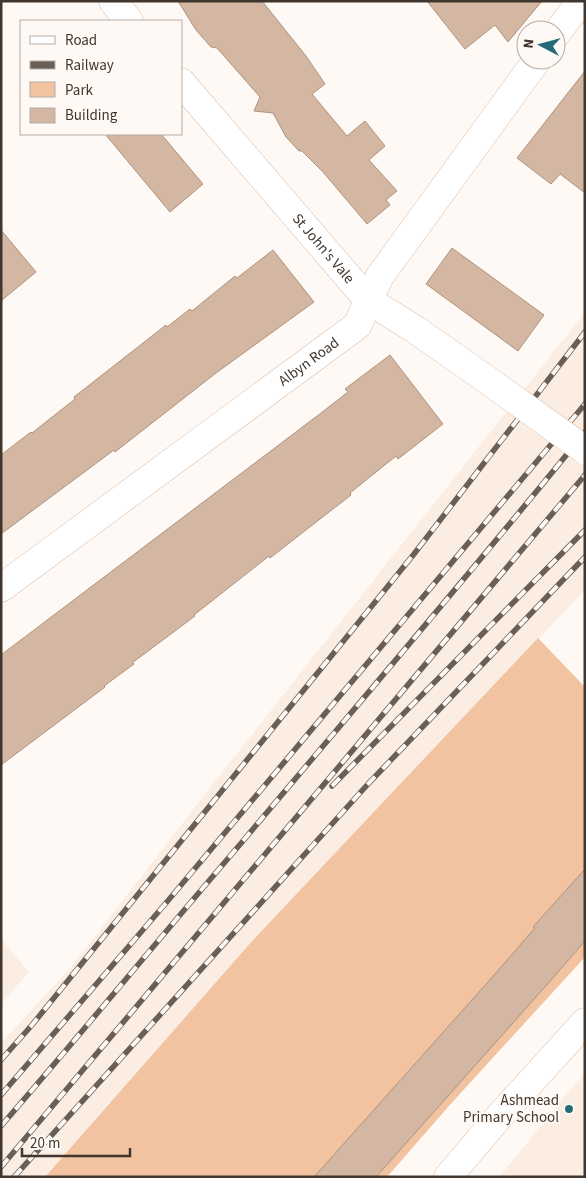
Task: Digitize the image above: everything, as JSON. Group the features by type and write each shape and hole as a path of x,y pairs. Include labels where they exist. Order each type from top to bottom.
{"street":[{"path":"113,1 128,20"},
{"path":"566,21 581,1"},
{"name":"Albyn Road","path":"1,588 358,325 380,276 530,70"},
{"name":"St John's Vale","path":"182,83 368,300 416,330 585,450"},
{"path":"448,1177 497,1119 585,1022"}],"shaded area":[{"path":"585,312 585,590 253,940 45,1177 1,1177 1,1043 72,966 212,785"},
{"path":"1,939 29,972 1,1004"},
{"name":"Ashmead Primary School","path":"585,1072 585,1177 499,1177 526,1144"}],"green space":[{"path":"538,638 585,687 585,957 387,1177 45,1177 253,940"}],"building":[{"path":"178,1 262,1 306,56 325,84 312,94 347,136 365,121 385,146 369,160 397,191 386,200 390,205 367,224 323,172 286,137 273,113 254,111 260,97 217,48 211,47 196,30"},
{"path":"427,1 542,1 526,20 516,20 516,32 508,42 495,25 465,49"},
{"path":"585,71 585,193 560,174 551,184 517,158"},
{"path":"106,135 162,135 203,184 170,212"},
{"path":"1,230 36,272 1,301"},
{"path":"452,248 544,315 518,351 426,284"},
{"path":"273,250 314,302 216,373 115,452 114,450 1,534 1,455 32,433 75,399 74,397 166,325 167,327 190,309 192,311 235,276 237,278"},
{"path":"390,355 443,424 398,459 396,456 350,493 351,495 270,558 269,556 195,616 132,663 134,664 105,687 1,765 1,655 321,413 348,392 345,389"},
{"path":"585,869 585,941 544,988 376,1177 314,1177 488,982 535,928 533,927"}],"railway":[{"path":"1,1060 32,1025 414,554 585,332"},
{"path":"1,1095 166,903 585,404"},
{"path":"1,1126 412,641 585,432"},
{"path":"1,1167 585,475"},
{"path":"332,786 585,530"},
{"path":"14,1177 368,784 585,557"}],"place":[{"name":"Ashmead Primary School","path":"569,1109"}]}
